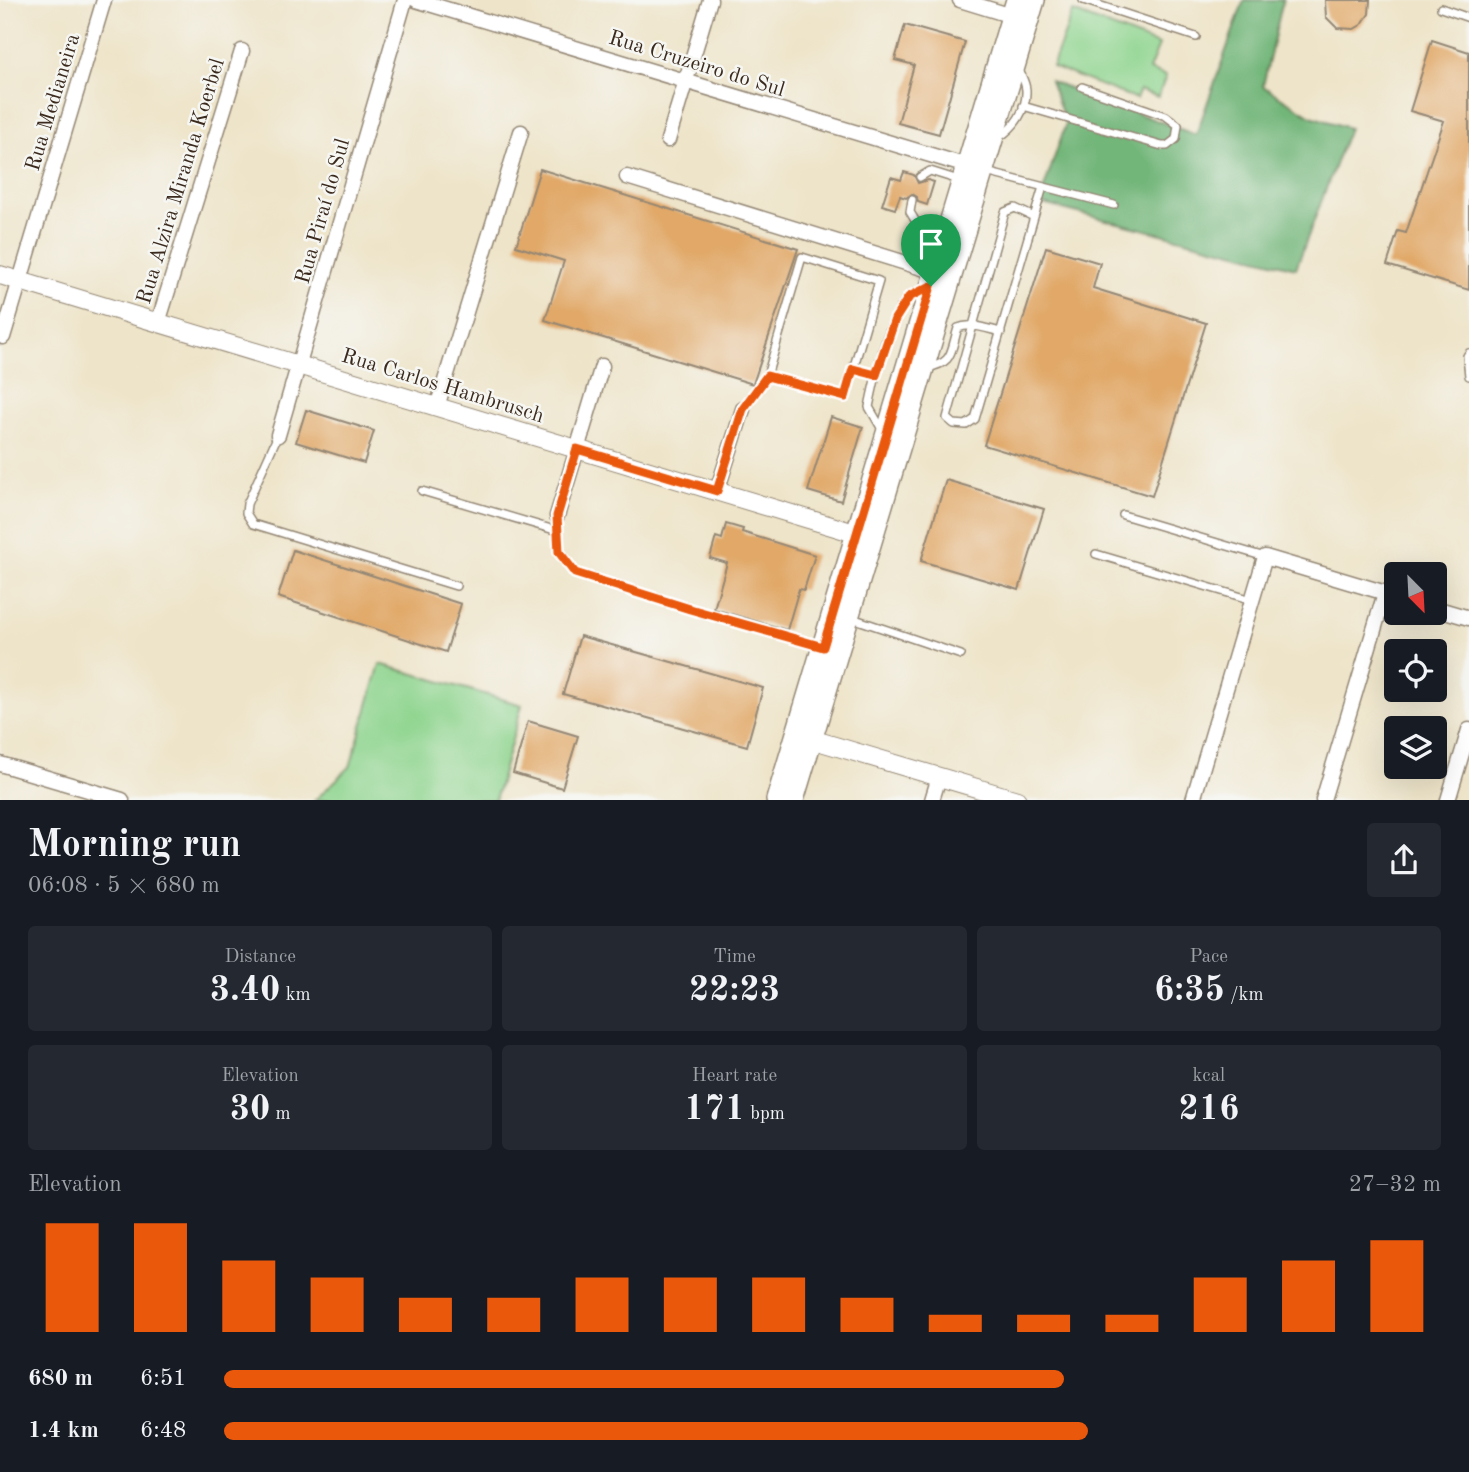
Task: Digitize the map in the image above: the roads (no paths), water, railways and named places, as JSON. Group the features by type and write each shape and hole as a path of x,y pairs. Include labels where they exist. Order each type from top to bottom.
{"main road":[{"path":"781,799 811,739 848,617 886,436 947,234 970,173 991,142 1034,0"},
{"path":"781,799 823,647 923,368 970,173 1014,8"}],"street":[{"name":"Rua Medianeira","path":"3,337 104,0"},
{"name":"Rua Piraí do Sul","path":"278,435 405,0"},
{"name":"Rua Cruzeiro do Sul","path":"416,0 685,81 970,173"},
{"path":"668,140 710,0"},
{"path":"960,0 1014,8"},
{"name":"Rua Alzira Miranda Koerbel","path":"158,323 242,51"},
{"path":"436,407 521,132"},
{"path":"627,177 933,279"},
{"name":"Rua Carlos Hambrusch","path":"0,275 865,536"},
{"path":"557,516 602,366"},
{"path":"717,491 743,409"},
{"path":"1193,800 1265,557 1384,593"},
{"path":"1447,612 1469,618"},
{"path":"1323,800 1384,616"},
{"path":"1448,800 1469,730"},
{"path":"811,739 1017,800"},
{"path":"0,764 122,800"},
{"path":"932,800 939,777"}],"lane":[{"path":"1083,0 1196,37"},
{"path":"1441,8 1469,18"},
{"path":"991,142 1016,125 1023,106 1027,89 1015,61"},
{"path":"1023,106 1162,146 1167,146 1176,139 1178,125 1166,116 1082,87"},
{"path":"920,177 930,171 970,173 1043,187 1114,205"},
{"path":"1034,217 1014,208 1005,212 947,418 954,424 966,425 975,419 1043,187"},
{"path":"912,200 910,212 916,222 947,234"},
{"path":"743,409 767,376 802,257 880,281 845,397 767,376"},
{"path":"886,436 869,407 876,375 895,319 909,297 933,279"},
{"path":"923,368 944,363 958,328 964,325 1001,331"},
{"path":"1469,353 1469,376"},
{"path":"853,369 876,375"},
{"path":"278,435 247,504 246,513 253,524 456,586"},
{"path":"422,491 558,531"},
{"path":"1123,515 1265,557"},
{"path":"557,516 559,552 575,573 823,647"},
{"path":"1096,554 1252,600"},
{"path":"848,617 961,655"}]}
